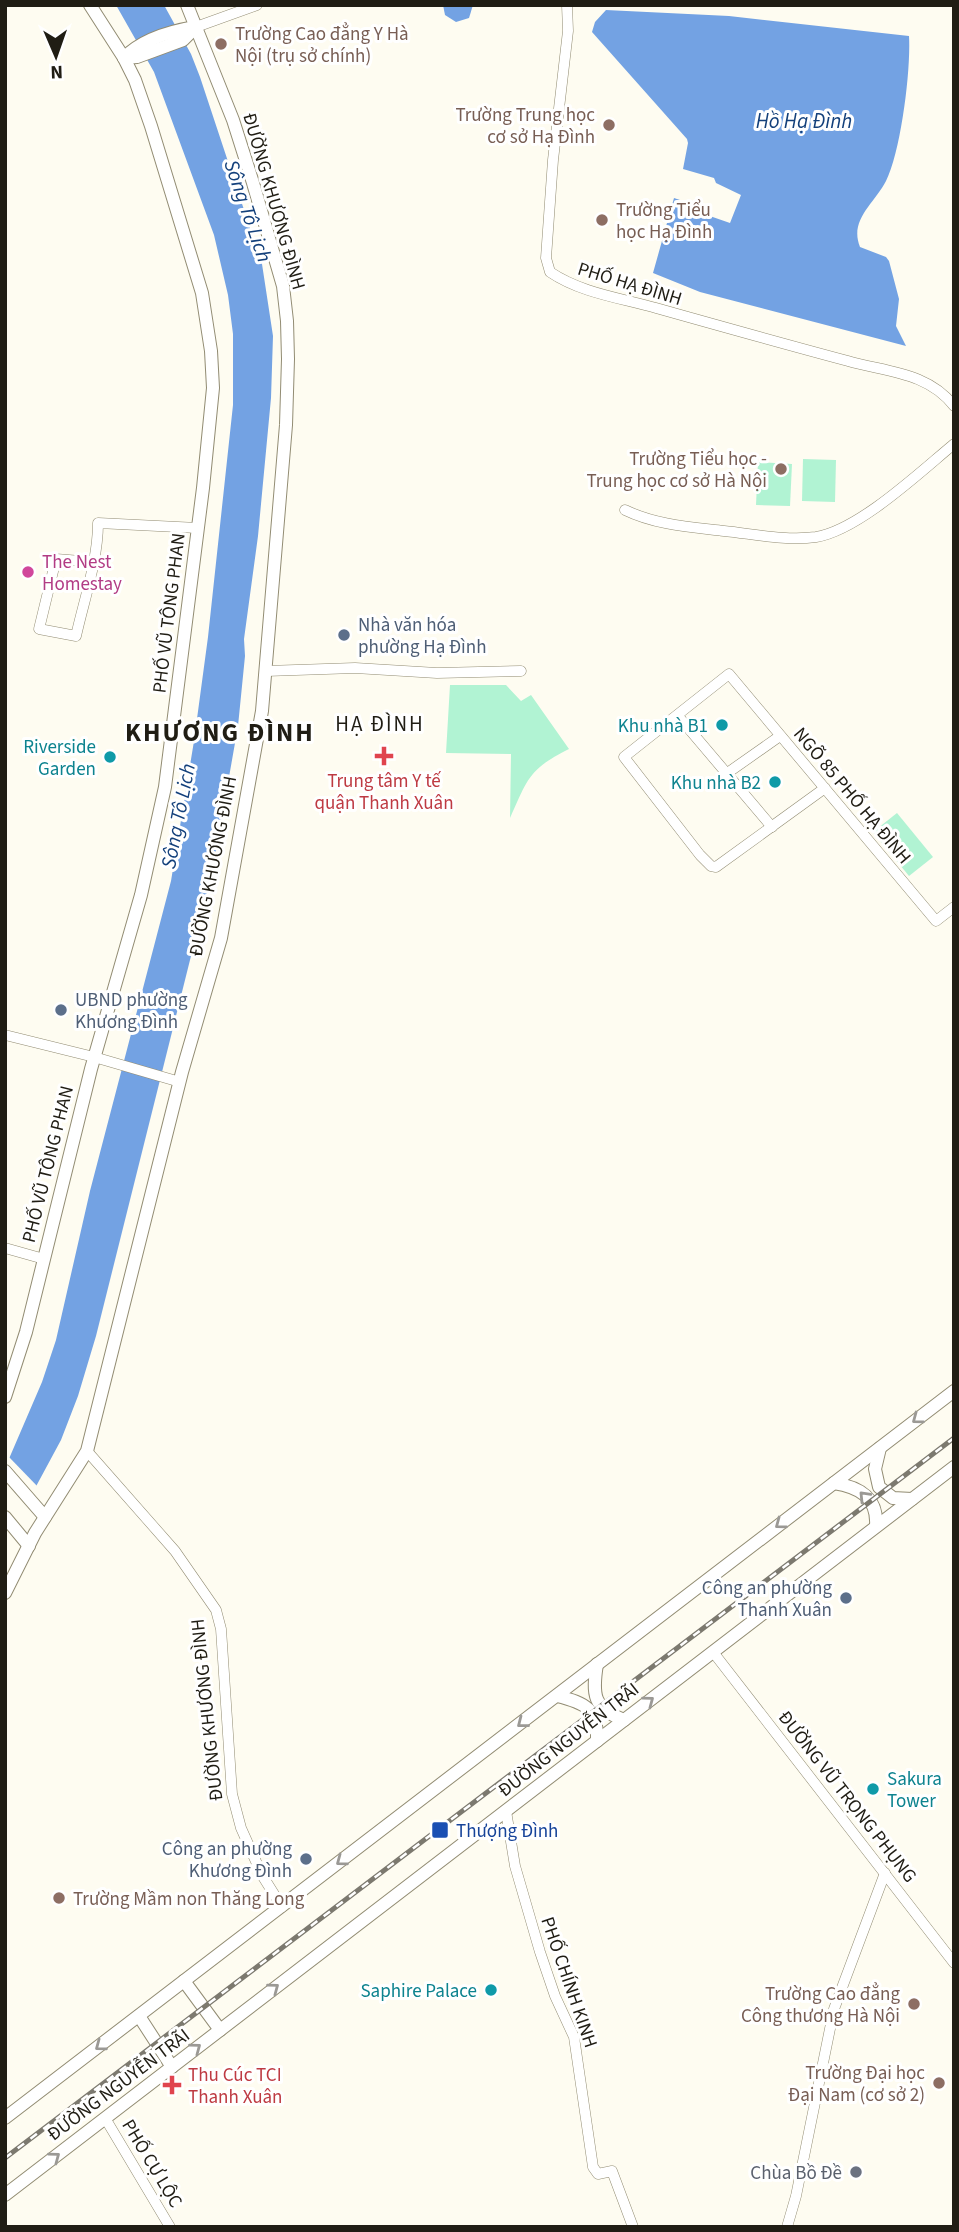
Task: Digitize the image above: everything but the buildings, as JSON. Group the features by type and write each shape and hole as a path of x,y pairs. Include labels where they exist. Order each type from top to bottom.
{"main road":[{"name":"PHỐ VŨ TÔNG PHAN","path":"5,1397 26,1332 94,1057 139,902 165,787 212,398 208,322 178,212 137,87 131,55 90,5"},
{"name":"ĐƯỜNG KHƯƠNG ĐÌNH","path":"87,1451 175,1081 221,938 262,711 286,425 288,359 283,286 233,120 187,5"},
{"path":"131,55 196,27"},
{"path":"5,2118 954,1391"},
{"path":"880,1448 875,1469 879,1487 892,1498 912,1499"},
{"path":"5,1593 29,1546 41,1512 87,1451"},
{"name":"ĐƯỜNG NGUYỄN TRÃI","path":"5,2195 954,1467"},
{"path":"5,1471 41,1512"},
{"path":"834,1483 854,1487 864,1494 875,1509 876,1526"},
{"path":"5,1517 29,1546"},
{"path":"597,1664 595,1697 606,1712 624,1720"},
{"path":"557,1696 584,1704 596,1719 597,1741"},
{"path":"184,1982 220,2030"},
{"path":"139,2016 172,2067"}],"street":[{"path":"196,27 257,5"},
{"name":"PHỐ HẠ ĐÌNH","path":"567,5 568,32 553,160 546,258 550,272 562,281 580,288 859,364 919,377 954,406"},
{"path":"625,510 646,520 689,527 793,538 817,537 836,530 880,503 954,444"},
{"path":"93,562 56,559 39,629 76,636 93,562 98,538 99,523 198,528"},
{"path":"266,671 355,668 437,673 521,671"},
{"name":"NGÕ 85 PHỐ HẠ ĐÌNH","path":"678,716 729,674 936,921 954,907"},
{"path":"772,827 678,716 624,757 700,855 711,866 716,867 772,827 825,788"},
{"path":"726,774 780,736"},
{"path":"5,1035 175,1081"},
{"path":"5,1248 44,1259"},
{"name":"ĐƯỜNG KHƯƠNG ĐÌNH","path":"87,1451 175,1551 216,1610 222,1643 232,1794 241,1828 262,1875 282,1907"},
{"name":"ĐƯỜNG VŨ TRỌNG PHỤNG","path":"713,1652 954,1963"},
{"name":"PHỐ CHÍNH KINH","path":"506,1811 515,1866 540,1952 555,1996 574,2037 593,2167 598,2174 612,2171 633,2227"},
{"path":"788,2227 834,2009 885,1873"},
{"name":"PHỐ CỰ LỘC","path":"105,2118 170,2227"}],"green space":[{"path":"803,459 836,460 835,502 802,501"},
{"path":"758,462 792,464 790,506 756,505"},
{"path":"450,685 506,685 521,701 531,695 569,749 545,763 531,776 510,818 511,754 446,753"},
{"path":"897,813 933,857 909,876 873,832"}],"water":[{"path":"116,5 164,5 191,54 262,264 273,336 271,398 258,536 244,639 245,656 238,726 213,868 96,1336 78,1396 61,1440 5,1544 5,1468 42,1382 56,1340 90,1191 171,881 208,637 233,405 233,334 228,295 214,235 154,72"},
{"path":"443,5 473,5 469,18 456,22 445,15"},
{"name":"Hồ Hạ Đình","path":"606,10 729,16 909,36 907,89 896,150 886,181 860,220 857,237 860,247 886,257 889,261 899,299 896,326 906,346 700,292 653,273 674,198 701,207 704,214 730,223 741,195 716,183 714,178 683,169 687,139 592,32 595,22"}],"pier":[{"path":"8,1456 40,1489 7,1547 5,1461"}],"railway":[{"path":"5,2158 954,1438"}],"place":[{"name":"Trường Cao đẳng Y Hà Nội (trụ sở chính)","path":"221,44"},
{"name":"Trường Trung học cơ sở Hạ Đình","path":"609,125"},
{"name":"Trường Tiểu học Hạ Đình","path":"602,220"},
{"name":"Trường Tiểu học - Trung học cơ sở Hà Nội","path":"781,469"},
{"name":"The Nest Homestay","path":"28,572"},
{"name":"Nhà văn hóa phường Hạ Đình","path":"344,635"},
{"name":"Khu nhà B1","path":"722,725"},
{"name":"Trung tâm Y tế quận Thanh Xuân","path":"384,756"},
{"name":"Riverside Garden","path":"110,757"},
{"name":"Khu nhà B2","path":"775,782"},
{"name":"UBND phường Khương Đình","path":"61,1010"},
{"name":"Công an phường Thanh Xuân","path":"846,1598"},
{"name":"Sakura Tower","path":"873,1789"},
{"name":"Thượng Đình","path":"440,1830"},
{"name":"Công an phường Khương Đình","path":"306,1859"},
{"name":"Trường Mầm non Thăng Long","path":"59,1898"},
{"name":"Saphire Palace","path":"491,1990"},
{"name":"Trường Cao đẳng Công thương Hà Nội","path":"914,2004"},
{"name":"Trường Đại học Đại Nam (cơ sở 2)","path":"939,2083"},
{"name":"Thu Cúc TCI Thanh Xuân","path":"172,2085"},
{"name":"Chùa Bồ Đề","path":"856,2172"}],"district":[{"name":"HẠ ĐÌNH","path":"380,724"},
{"name":"KHƯƠNG ĐÌNH","path":"220,732"}],"water label":[{"name":"Sông Tô Lịch","path":"248,211"},
{"name":"Sông Tô Lịch","path":"178,816"}]}
